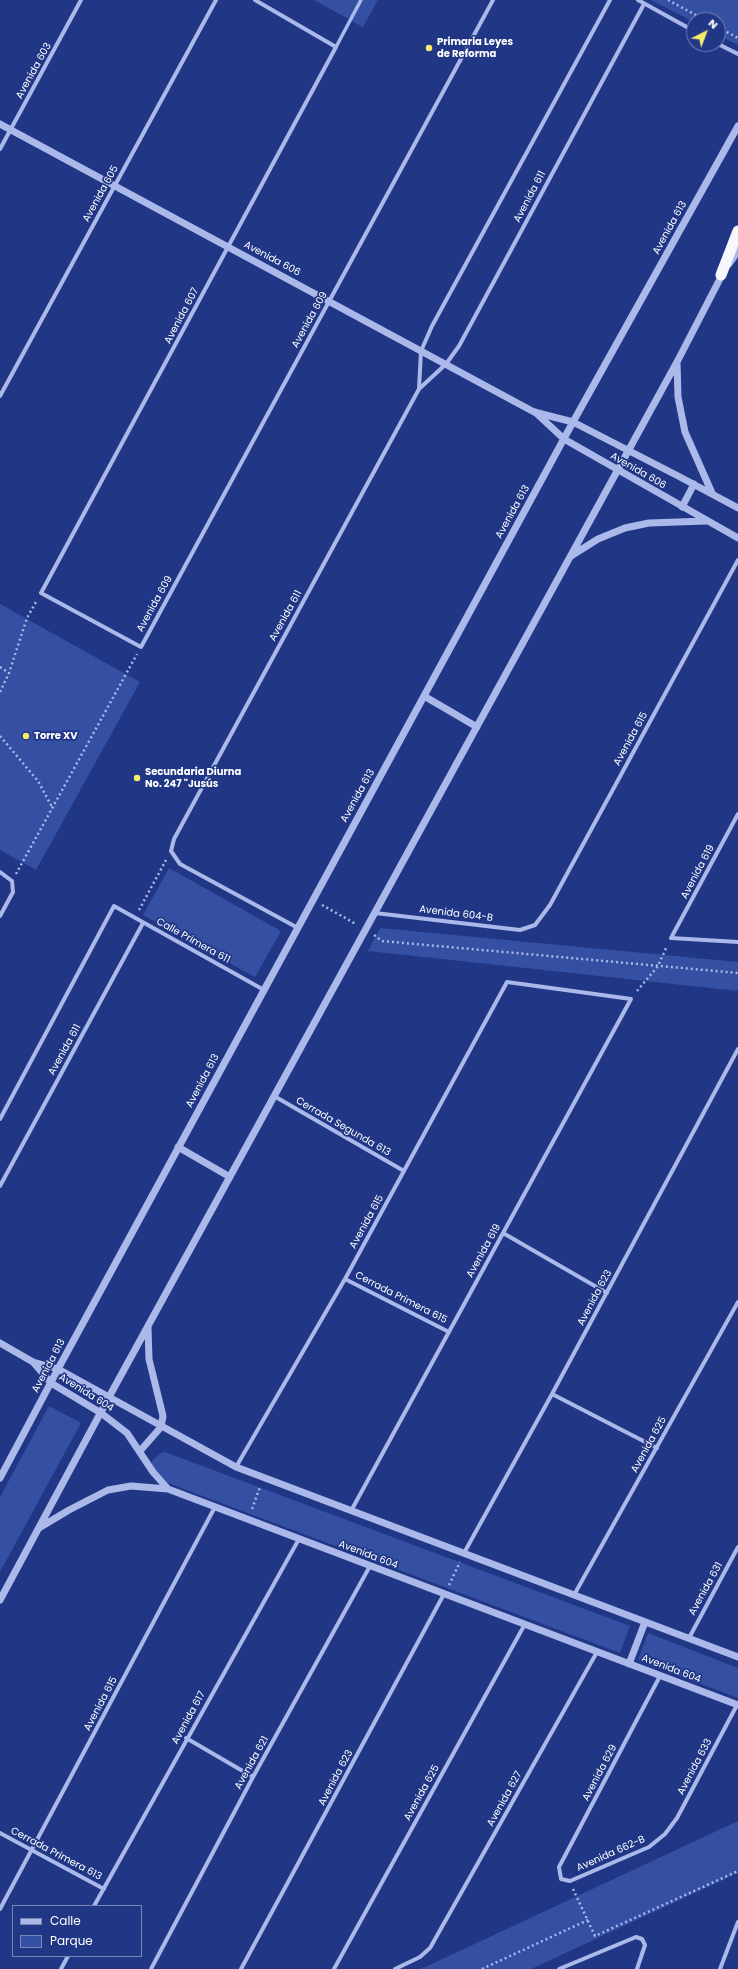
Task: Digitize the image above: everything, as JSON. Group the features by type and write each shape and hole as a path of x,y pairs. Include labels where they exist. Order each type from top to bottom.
{"highway":[{"path":"721,275 738,231"}],"street":[{"name":"Avenida 603","path":"0,149 81,0"},
{"name":"Avenida 605","path":"0,396 216,0"},
{"path":"255,0 336,47 361,0"},
{"name":"Avenida 609","path":"141,647 493,0"},
{"name":"Avenida 611","path":"418,389 421,351 432,326 610,0"},
{"path":"638,0 686,27"},
{"name":"Avenida 611","path":"171,851 174,839 418,389 446,364 459,346 644,4"},
{"name":"Avenida 607","path":"41,592 336,47"},
{"path":"726,48 738,54"},
{"name":"Avenida 606","path":"0,124 534,412 564,439 738,538"},
{"name":"Avenida 613","path":"0,1478 178,1147 573,422 738,126"},
{"path":"0,1600 109,1397 571,556 627,450 677,362 721,275 738,251"},
{"path":"677,362 678,397 685,432 712,494"},
{"name":"Avenida 606","path":"534,412 573,422 738,508"},
{"path":"682,507 694,484"},
{"path":"571,556 598,539 625,528 649,523 708,521"},
{"name":"Avenida 615","path":"535,925 550,905 738,560"},
{"path":"41,592 141,647"},
{"path":"424,696 477,727"},
{"name":"Avenida 619","path":"671,938 738,814"},
{"path":"171,851 180,864 298,928"},
{"path":"0,872 12,881 13,892 0,916"},
{"name":"Calle Primera 611","path":"0,1119 114,906 264,990"},
{"name":"Avenida 604-B","path":"375,913 520,930 535,925"},
{"name":"Avenida 611","path":"0,1186 143,923"},
{"path":"671,938 738,942"},
{"name":"Avenida 615","path":"236,1467 345,1279 507,982 631,999"},
{"name":"Avenida 619","path":"351,1511 631,999"},
{"name":"Avenida 623","path":"464,1553 607,1293 738,1049"},
{"name":"Cerrada Segunda 613","path":"274,1096 404,1171"},
{"path":"178,1147 230,1177"},
{"path":"503,1233 607,1293"},
{"name":"Cerrada Primera 615","path":"345,1279 449,1332"},
{"name":"Avenida 625","path":"574,1595 738,1302"},
{"path":"140,1451 161,1427 163,1416 149,1359 148,1326"},
{"name":"Avenida 604","path":"0,1343 33,1362 58,1369 236,1467 738,1657"},
{"name":"Avenida 604","path":"33,1362 51,1383 101,1413 127,1434 168,1489 738,1705"},
{"path":"552,1394 656,1448"},
{"path":"39,1528 69,1510 108,1490 132,1486 168,1489"},
{"name":"Avenida 615","path":"0,1909 215,1507"},
{"name":"Avenida 617","path":"95,1905 186,1738 298,1539"},
{"name":"Avenida 631","path":"689,1638 738,1548"},
{"name":"Avenida 621","path":"151,1969 253,1778 370,1566"},
{"name":"Avenida 623","path":"241,1969 444,1594"},
{"path":"629,1664 645,1622"},
{"name":"Avenida 625","path":"334,1969 525,1624"},
{"name":"Avenida 627","path":"395,1969 414,1960 425,1952 432,1943 596,1652"},
{"name":"Avenida 629","path":"561,1879 559,1867 660,1676"},
{"name":"Avenida 633","path":"665,1834 677,1818 738,1705"},
{"path":"186,1738 253,1778"},
{"name":"Cerrada Primera 613","path":"0,1833 104,1889"},
{"name":"Avenida 662-B","path":"561,1879 570,1881 649,1847 665,1834"},
{"path":"720,1969 738,1922"},
{"path":"559,1969 630,1938 636,1937 642,1939 645,1945 638,1969"},
{"path":"61,1969 67,1957"}],"path":[{"path":"668,0 690,12"},
{"path":"726,31 738,38"},
{"path":"0,692 9,672 27,618 41,592"},
{"path":"12,881 141,647"},
{"path":"0,667 9,672"},
{"path":"0,736 38,781 53,807"},
{"path":"135,918 171,851"},
{"path":"313,900 366,930 382,941 738,973"},
{"path":"631,999 658,966 671,938"},
{"path":"248,1520 264,1478"},
{"path":"444,1594 464,1553"},
{"path":"570,1881 595,1936 738,1871"},
{"path":"482,1969 588,1920"}],"green space":[{"path":"314,0 378,0 363,27"},
{"path":"651,0 738,0 738,45 726,39 726,12 686,12 686,18"},
{"path":"0,604 140,682 36,870 0,850"},
{"path":"169,868 281,931 255,977 143,915"},
{"path":"380,928 738,962 738,991 368,951"},
{"path":"49,1406 81,1423 0,1572 0,1497"},
{"path":"165,1452 630,1626 620,1653 168,1483 160,1477 152,1465 152,1461 159,1454"},
{"path":"648,1633 738,1668 738,1698 638,1660"},
{"path":"738,1821 738,1873 531,1969 421,1969"}],"place":[{"name":"Primaria Leyes de Reforma","path":"429,48"},
{"name":"Torre XV","path":"26,736"},
{"name":"Secundaria Diurna No. 247 \"Jusús","path":"137,778"}]}
